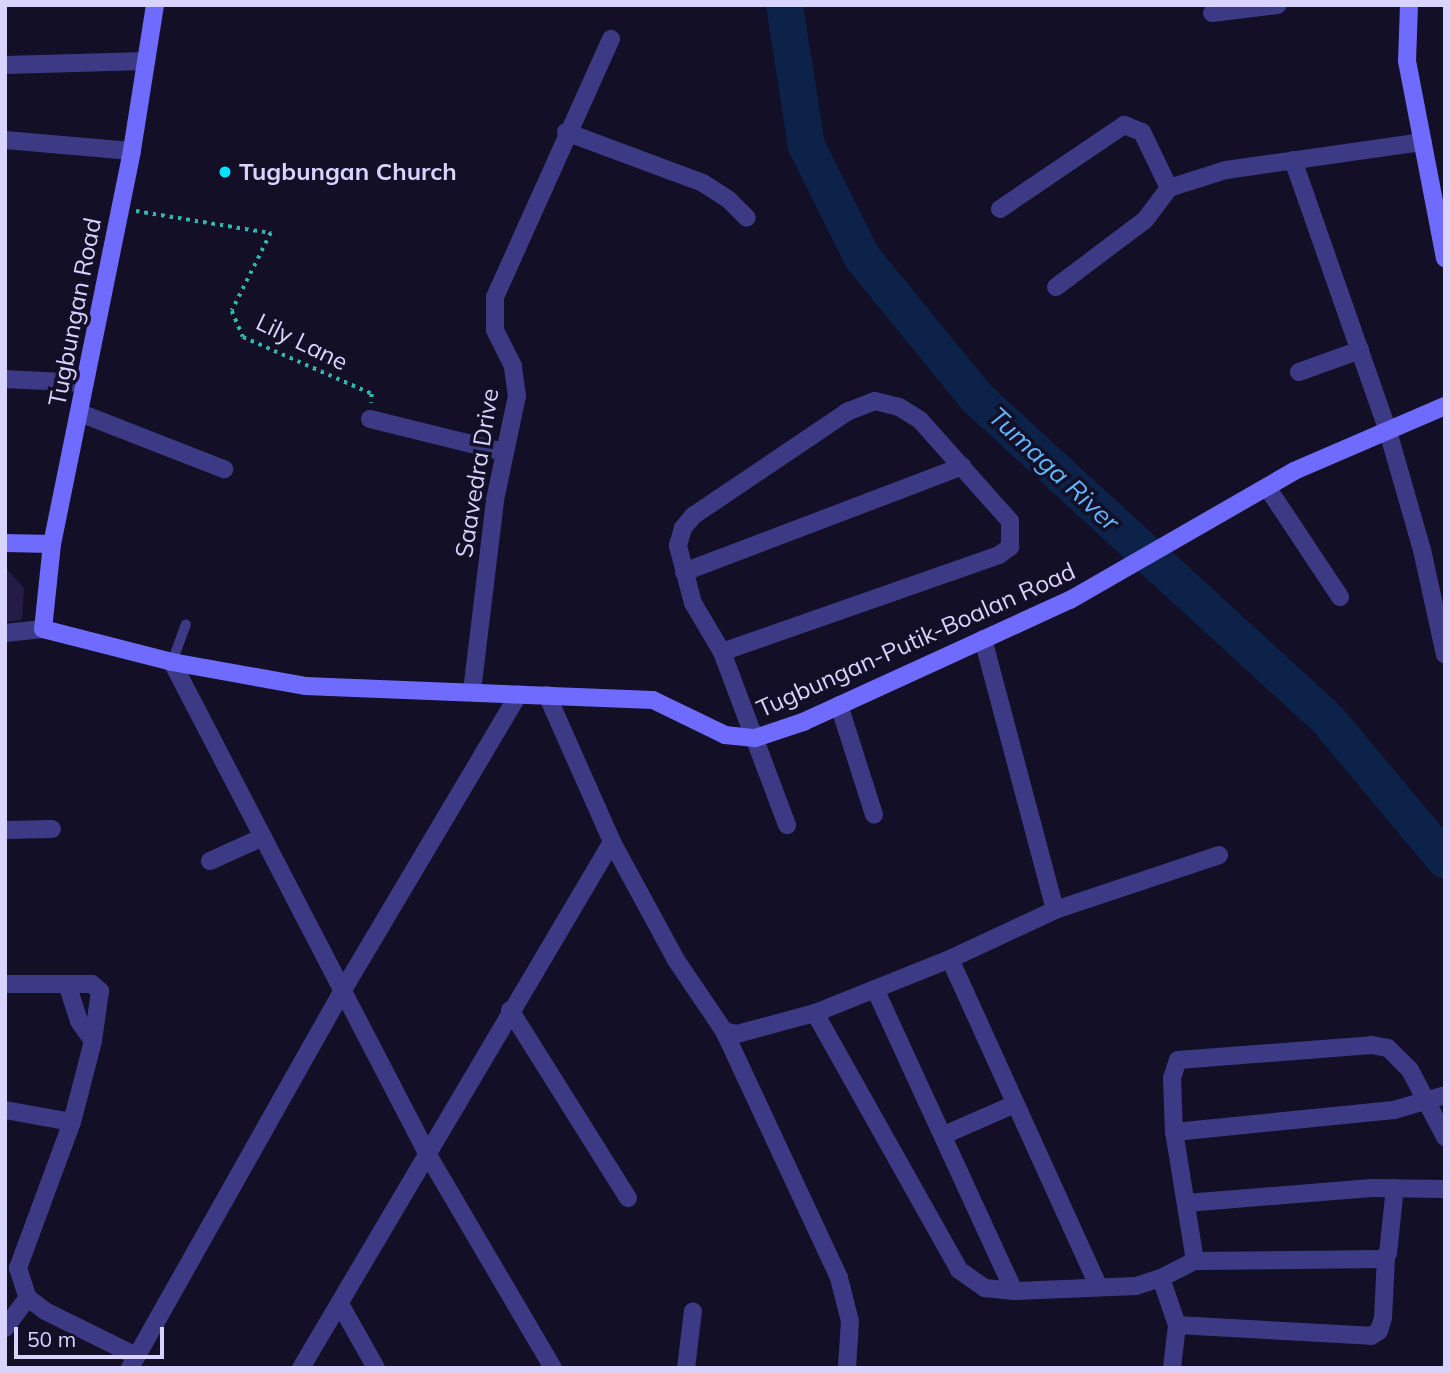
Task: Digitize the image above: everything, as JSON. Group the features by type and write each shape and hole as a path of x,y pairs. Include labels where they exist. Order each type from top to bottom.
{"main road":[{"name":"Tugbungan Road","path":"43,629 52,544 132,151 155,5"},
{"path":"1409,5 1407,61 1445,258"},
{"name":"Tugbungan-Putik-Boalan Road","path":"43,629 172,662 305,686 472,691 653,701 725,735 755,738 839,705 1122,573 1266,487 1387,428 1445,406"},
{"path":"5,543 52,544"}],"street":[{"path":"1212,13 1278,5"},
{"name":"Saavedra Drive","path":"472,691 504,452 517,382 495,330 495,297 566,132 611,39"},
{"path":"5,65 146,61"},
{"path":"1000,209 1124,125 1142,132 1169,188"},
{"path":"566,132 703,183 729,200 747,219"},
{"path":"5,141 132,151"},
{"path":"1056,287 1145,220 1169,188 1201,175 1423,142"},
{"path":"1293,160 1387,428 1422,550 1445,655"},
{"path":"1299,372 1360,349"},
{"path":"5,379 85,383"},
{"path":"722,652 999,555 1010,547 1010,521 920,420 899,407 863,403 694,516 683,528 678,546 700,621 722,652 788,825"},
{"path":"80,413 224,469"},
{"path":"370,419 504,452"},
{"path":"684,572 963,466"},
{"path":"1266,487 1340,597"},
{"path":"5,633 43,629"},
{"path":"983,639 1055,910"},
{"path":"172,662 428,1156 553,1368"},
{"path":"5,984 92,984 100,991 93,1041 72,1122 12,1266 28,1298 45,1311 132,1362 343,990 519,694"},
{"path":"547,695 612,842 676,960 724,1031 839,1278 850,1321 846,1368"},
{"path":"839,705 874,815"},
{"path":"5,830 52,829"},
{"path":"210,861 263,837"},
{"path":"301,1368 428,1156 510,1010 612,842"},
{"path":"724,1031 737,1034 815,1013 950,960 1055,910 1219,855"},
{"path":"950,960 1098,1286"},
{"path":"67,984 79,1021 93,1041"},
{"path":"875,989 1014,1290"},
{"path":"510,1010 628,1198"},
{"path":"815,1013 959,1270 985,1288 1014,1290 1136,1286 1161,1278 1195,1261 1356,1262 1386,1257"},
{"path":"1195,1261 1174,1132 1172,1078 1178,1060 1371,1045 1398,1054 1445,1137"},
{"path":"1174,1132 1394,1111 1445,1095"},
{"path":"944,1135 1015,1104"},
{"path":"5,1110 72,1122"},
{"path":"1186,1203 1395,1188 1445,1189"},
{"path":"1177,1325 1371,1336 1379,1331 1383,1318 1386,1257 1395,1188"},
{"path":"1161,1278 1177,1325 1172,1368"},
{"path":"5,1328 28,1298"},
{"path":"340,1304 376,1368"},
{"path":"686,1368 693,1311"}],"lane":[{"path":"172,662 186,624"}],"path":[{"name":"Lily Lane","path":"120,209 271,233 232,312 243,337 372,394 370,419"}],"building":[{"path":"5,567 24,588 22,620 5,622"}],"waterway":[{"name":"Tumaga River","path":"784,5 806,145 861,256 977,398 1328,720 1445,860"}],"place":[{"name":"Tugbungan Church","path":"225,172"}]}
